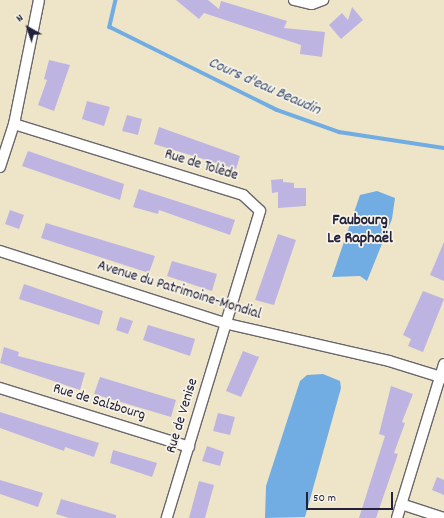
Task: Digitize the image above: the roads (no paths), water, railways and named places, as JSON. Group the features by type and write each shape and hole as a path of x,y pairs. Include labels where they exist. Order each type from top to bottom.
{"street":[{"path":"0,167 14,124 40,0"},
{"path":"294,0 312,4 323,0"},
{"name":"Rue de Tolède","path":"14,124 251,199 260,211 260,222 228,324"},
{"name":"Avenue du Patrimoine-Mondial","path":"0,251 228,324 389,360 442,377"},
{"name":"Rue de Venise","path":"167,518 228,324"},
{"path":"397,518 442,377 444,364"},
{"name":"Rue de Salzbourg","path":"0,388 189,447"},
{"path":"401,504 444,518"}],"water":[{"path":"377,191 395,198 392,219 367,281 360,276 332,277 360,195"},
{"path":"323,374 340,381 341,388 305,517 265,518 266,486 300,381 307,375"}],"waterway":[{"name":"Cours d'eau Beaudin","path":"116,0 110,27 277,110 339,132 444,148"}],"district":[{"name":"Faubourg Le Raphaël","path":"360,230"}]}
